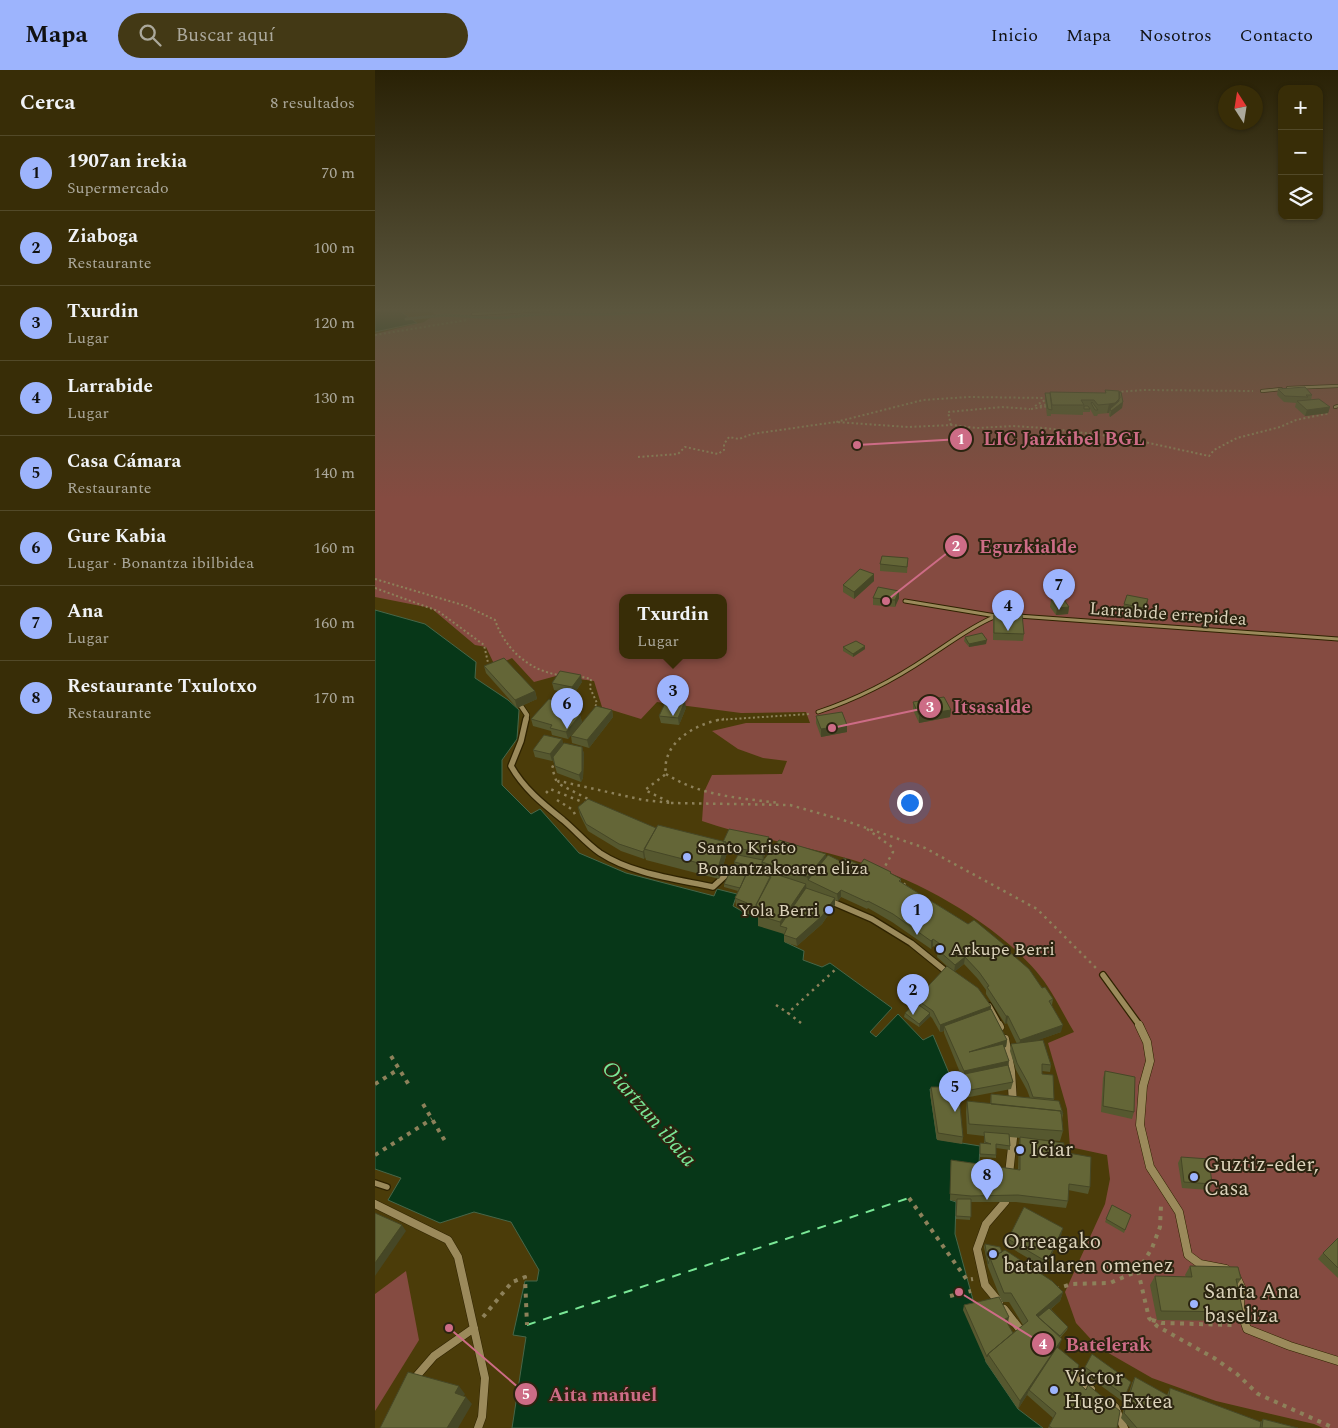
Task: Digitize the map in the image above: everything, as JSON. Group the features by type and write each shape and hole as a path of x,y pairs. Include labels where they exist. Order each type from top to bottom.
{"street":[{"path":"521,706 527,716 522,742 511,766 518,781 542,804 576,830 581,838 604,855 639,869 713,887 728,873 741,873"},
{"path":"818,897 872,919 911,943 954,977"},
{"path":"1103,975 1138,1022 1147,1042 1150,1061 1143,1086 1139,1126 1150,1166 1179,1212 1188,1255 1200,1264 1232,1271 1241,1287 1240,1308 1247,1329 1290,1346 1338,1361"},
{"path":"983,998 999,1024 1008,1051 1013,1103"},
{"path":"1009,1175 1013,1138"},
{"path":"1005,1202 986,1224 977,1249 985,1285 1022,1332"},
{"path":"375,1204 448,1240 458,1257 485,1378 482,1417 478,1428"},
{"path":"406,1390 434,1356 474,1328"},
{"path":"1075,1376 1115,1407 1124,1428"}],"lane":[{"path":"1263,391 1338,386"},
{"path":"905,601 1003,616"},
{"path":"817,712 856,699 925,658 980,622 996,616"},
{"name":"Larrabide errepidea","path":"1011,616 1294,638 1338,639"},
{"path":"375,1183 387,1187"}],"path":[{"path":"1114,393 1144,390 1263,391"},
{"path":"639,456 678,454 685,447 718,454 724,450 724,444 729,436 739,439 752,434 859,418 895,406 925,400 981,397 1051,398 1041,400 1031,409"},
{"path":"952,425 948,420 948,412 1002,407 1031,409 1054,404"},
{"path":"1040,406 1054,408"},
{"path":"836,422 908,427 952,425 977,428 1027,426 1126,438 1209,456 1214,450 1237,438 1280,427 1296,420 1329,413 1336,407"},
{"path":"375,578 466,606 495,620 501,638 521,658 548,674 565,675"},
{"path":"375,588 438,611 445,616 483,645 490,671"},
{"path":"574,676 591,679 590,688 597,703 593,713"},
{"path":"817,712 791,717 709,722 692,728 667,756 664,764 666,774 677,782 697,790 790,805 863,826 925,848 1037,909 1103,975"},
{"path":"558,756 552,763 552,774 557,783 588,799 585,803 550,790 545,793 573,810 579,822 576,830"},
{"path":"666,774 645,790 671,803"},
{"path":"557,783 559,781 585,785 650,802 790,805"},
{"path":"863,826 892,847 893,852 883,867 884,871 889,875"},
{"path":"894,877 912,890"},
{"path":"788,1013 837,968"},
{"path":"776,1005 801,1023"},
{"path":"391,1056 409,1085"},
{"path":"375,1084 400,1069"},
{"path":"423,1104 445,1141"},
{"path":"375,1155 432,1119"},
{"path":"909,1198 967,1280"},
{"path":"1051,1290 1072,1284 1110,1283 1138,1271 1152,1248 1159,1227 1161,1207 1159,1199"},
{"path":"1138,1271 1149,1318 1157,1326 1214,1358 1237,1374 1258,1394 1334,1428"},
{"path":"474,1328 512,1282 525,1277 527,1325"},
{"path":"951,1296 971,1291"},
{"path":"1149,1318 1162,1323 1234,1325 1247,1329"}],"shaded area":[{"path":"375,372 1338,372 1338,1428 1323,1428 1314,1424 1216,1401 1152,1378 1098,1347 1076,1323 1065,1292 1105,1204 1110,1179 1107,1155 1070,1147 1067,1109 1048,1043 1074,1032 1047,985 1018,953 976,919 927,890 902,878 853,860 702,821 704,792 712,775 782,774 787,761 763,758 738,749 712,731 746,723 810,723 806,712 741,713 657,702 641,719 602,707 594,681 556,676 534,682 512,658 495,666 486,647 475,645 431,608 375,597"},
{"path":"406,1271 419,1340 375,1411 375,1294"}],"water":[{"name":"Oiartzun ibaia","path":"375,610 425,624 476,662 475,678 508,700 519,710 517,739 502,760 502,785 531,814 540,809 579,853 626,873 714,896 717,889 737,894 733,906 745,913 757,916 787,935 785,942 804,951 803,960 822,967 830,963 892,1008 870,1032 876,1037 898,1014 923,1040 933,1035 954,1085 930,1089 937,1139 980,1146 979,1164 950,1200 956,1202 955,1234 975,1307 986,1362 1018,1409 1043,1428 512,1428 526,1337 513,1335 525,1281 537,1281 539,1270 511,1222 474,1212 440,1223 388,1200 401,1178 375,1169"}],"building":[{"path":"1305,387 1312,395 1306,395 1308,397 1285,396 1278,389"},
{"path":"1105,390 1119,391 1120,398 1115,403 1109,404 1098,405 1094,400 1081,400 1084,405 1052,405 1050,392 1106,393"},
{"path":"1119,392 1121,392 1123,402 1111,411 1110,409 1119,401"},
{"path":"1045,393 1050,393 1052,410 1048,409"},
{"path":"1319,399 1330,407 1307,410 1297,401"},
{"path":"1092,402 1098,410 1095,410"},
{"path":"882,556 908,558 907,567 880,564"},
{"path":"860,569 874,574 854,592 843,585"},
{"path":"878,587 899,591 895,600 873,598"},
{"path":"1127,595 1148,599 1144,608 1124,604"},
{"path":"1063,598 1069,607 1057,608 1051,600"},
{"path":"994,613 1022,614 1024,634 994,633"},
{"path":"1229,615 1243,617 1244,622 1230,621"},
{"path":"982,633 987,640 969,644 965,637"},
{"path":"856,641 865,646 853,654 843,647"},
{"path":"504,658 535,691 515,700 484,666"},
{"path":"560,671 581,675 572,687 552,683"},
{"path":"944,697 951,710 919,715 913,702"},
{"path":"549,699 570,705 564,711 580,715 566,732 550,728 552,725 531,719"},
{"path":"667,699 685,701 678,718 659,716"},
{"path":"596,706 612,710 587,740 571,736"},
{"path":"842,712 847,725 821,729 816,716"},
{"path":"544,735 562,739 550,754 533,750"},
{"path":"564,743 582,747 582,771 579,775 555,766 553,757"},
{"path":"588,799 656,828 643,852 619,844 586,824 578,807"},
{"path":"658,825 726,842 718,868 644,849"},
{"path":"729,829 769,837 762,853 727,846 726,842 723,842"},
{"path":"779,840 826,854 807,877 762,862"},
{"path":"738,855 763,860 761,868 734,862"},
{"path":"828,855 842,862 844,858 860,865 864,859 891,872 901,879 899,881 968,924 974,920 1008,948 1006,949 1029,969 1042,988 1045,987 1053,999 1049,1001 1063,1025 1020,1040 1008,1016 1006,1016 987,987 989,986 965,957 955,965 938,950 943,946 933,939 931,941 893,914 841,890 837,894 808,880"},
{"path":"748,871 771,877 756,905 756,909 745,906 747,903 735,898"},
{"path":"730,872 746,874 740,888 724,884"},
{"path":"772,873 806,884 780,922 757,915 761,909 756,905"},
{"path":"806,888 835,898 822,916 796,939 784,935 787,928 780,926"},
{"path":"947,966 978,988 991,1006 940,1025 933,1011 916,999"},
{"path":"916,1003 930,1013 919,1024 905,1013"},
{"path":"991,1009 1007,1040 969,1052 1003,1044 1009,1061 964,1071 944,1026"},
{"path":"1043,1040 1051,1065 1042,1064 1042,1074 1053,1075 1054,1099 1033,1097 1017,1063 1011,1044"},
{"path":"1008,1065 1013,1082 960,1092 955,1076"},
{"path":"1105,1071 1135,1077 1134,1112 1103,1106"},
{"path":"931,1087 958,1087 963,1137 938,1133"},
{"path":"991,1094 1059,1101 1063,1114 1061,1114 1061,1111 991,1104"},
{"path":"967,1101 1061,1111 1063,1131 969,1124"},
{"path":"984,1132 1009,1134 1010,1146 996,1144 996,1155 980,1154 980,1143 991,1144 985,1142"},
{"path":"1020,1137 1064,1143 1063,1152 1091,1157 1090,1187 1069,1184 1068,1201 1018,1195 971,1196 950,1194 951,1160 1020,1170"},
{"name":"Guztiz-eder, Casa","path":"1181,1157 1209,1159 1212,1184 1184,1182"},
{"path":"957,1199 971,1199 971,1217 956,1216"},
{"path":"1112,1205 1131,1215 1125,1230 1106,1219"},
{"path":"1024,1207 1063,1228 1047,1262 1008,1239"},
{"path":"375,1213 402,1225 375,1263"},
{"path":"1338,1238 1338,1268 1323,1253"},
{"path":"985,1244 1000,1247 1002,1252 990,1258 988,1264"},
{"path":"1005,1250 1052,1281 1063,1292 1036,1315 1062,1339 1020,1401 988,1354 1028,1321 1011,1293 1004,1293 990,1258"},
{"name":"Santa Ana baseliza","path":"1190,1266 1238,1267 1241,1279 1236,1279 1243,1312 1161,1311 1155,1276 1192,1277"},
{"path":"999,1297 1009,1317 1005,1319 1013,1333 988,1354 987,1357 964,1305"},
{"path":"1049,1308 1068,1327 1060,1336 1038,1317"},
{"path":"1057,1347 1079,1365 1074,1379 1086,1390 1088,1385 1120,1411 1117,1428 1052,1428 1049,1426 1056,1413 1029,1390"},
{"path":"1092,1354 1131,1382 1125,1396 1085,1367"},
{"path":"408,1372 459,1386 455,1393 466,1397 447,1428 380,1428"},
{"path":"1135,1377 1169,1396 1170,1388 1261,1422 1260,1428 1137,1428 1124,1413"},
{"path":"1263,1419 1298,1428 1262,1428"}],"ferry route":[{"path":"527,1325 909,1198"}],"place":[{"name":"LIC Jaizkibel BGL","path":"857,445"},
{"name":"Eguzkialde","path":"886,601"},
{"name":"Ana","path":"1059,610"},
{"name":"Larrabide","path":"1008,631"},
{"name":"Txurdin","path":"673,716"},
{"name":"Itsasalde","path":"832,728"},
{"name":"Gure Kabia","path":"567,729"},
{"name":"Santo Kristo Bonantzakoaren eliza","path":"687,857"},
{"name":"Yola Berri","path":"829,910"},
{"name":"1907an irekia","path":"917,935"},
{"name":"Arkupe Berri","path":"940,949"},
{"name":"Ziaboga","path":"913,1015"},
{"name":"Casa Cámara","path":"955,1112"},
{"name":"Iciar","path":"1020,1150"},
{"name":"Guztiz-eder, Casa","path":"1194,1177"},
{"name":"Restaurante Txulotxo","path":"987,1200"},
{"name":"Orreagako batailaren omenez","path":"993,1254"},
{"name":"Batelerak","path":"959,1292"},
{"name":"Santa Ana baseliza","path":"1194,1304"},
{"name":"Aita mańuel","path":"449,1328"},
{"name":"Victor Hugo Extea","path":"1054,1390"}]}
